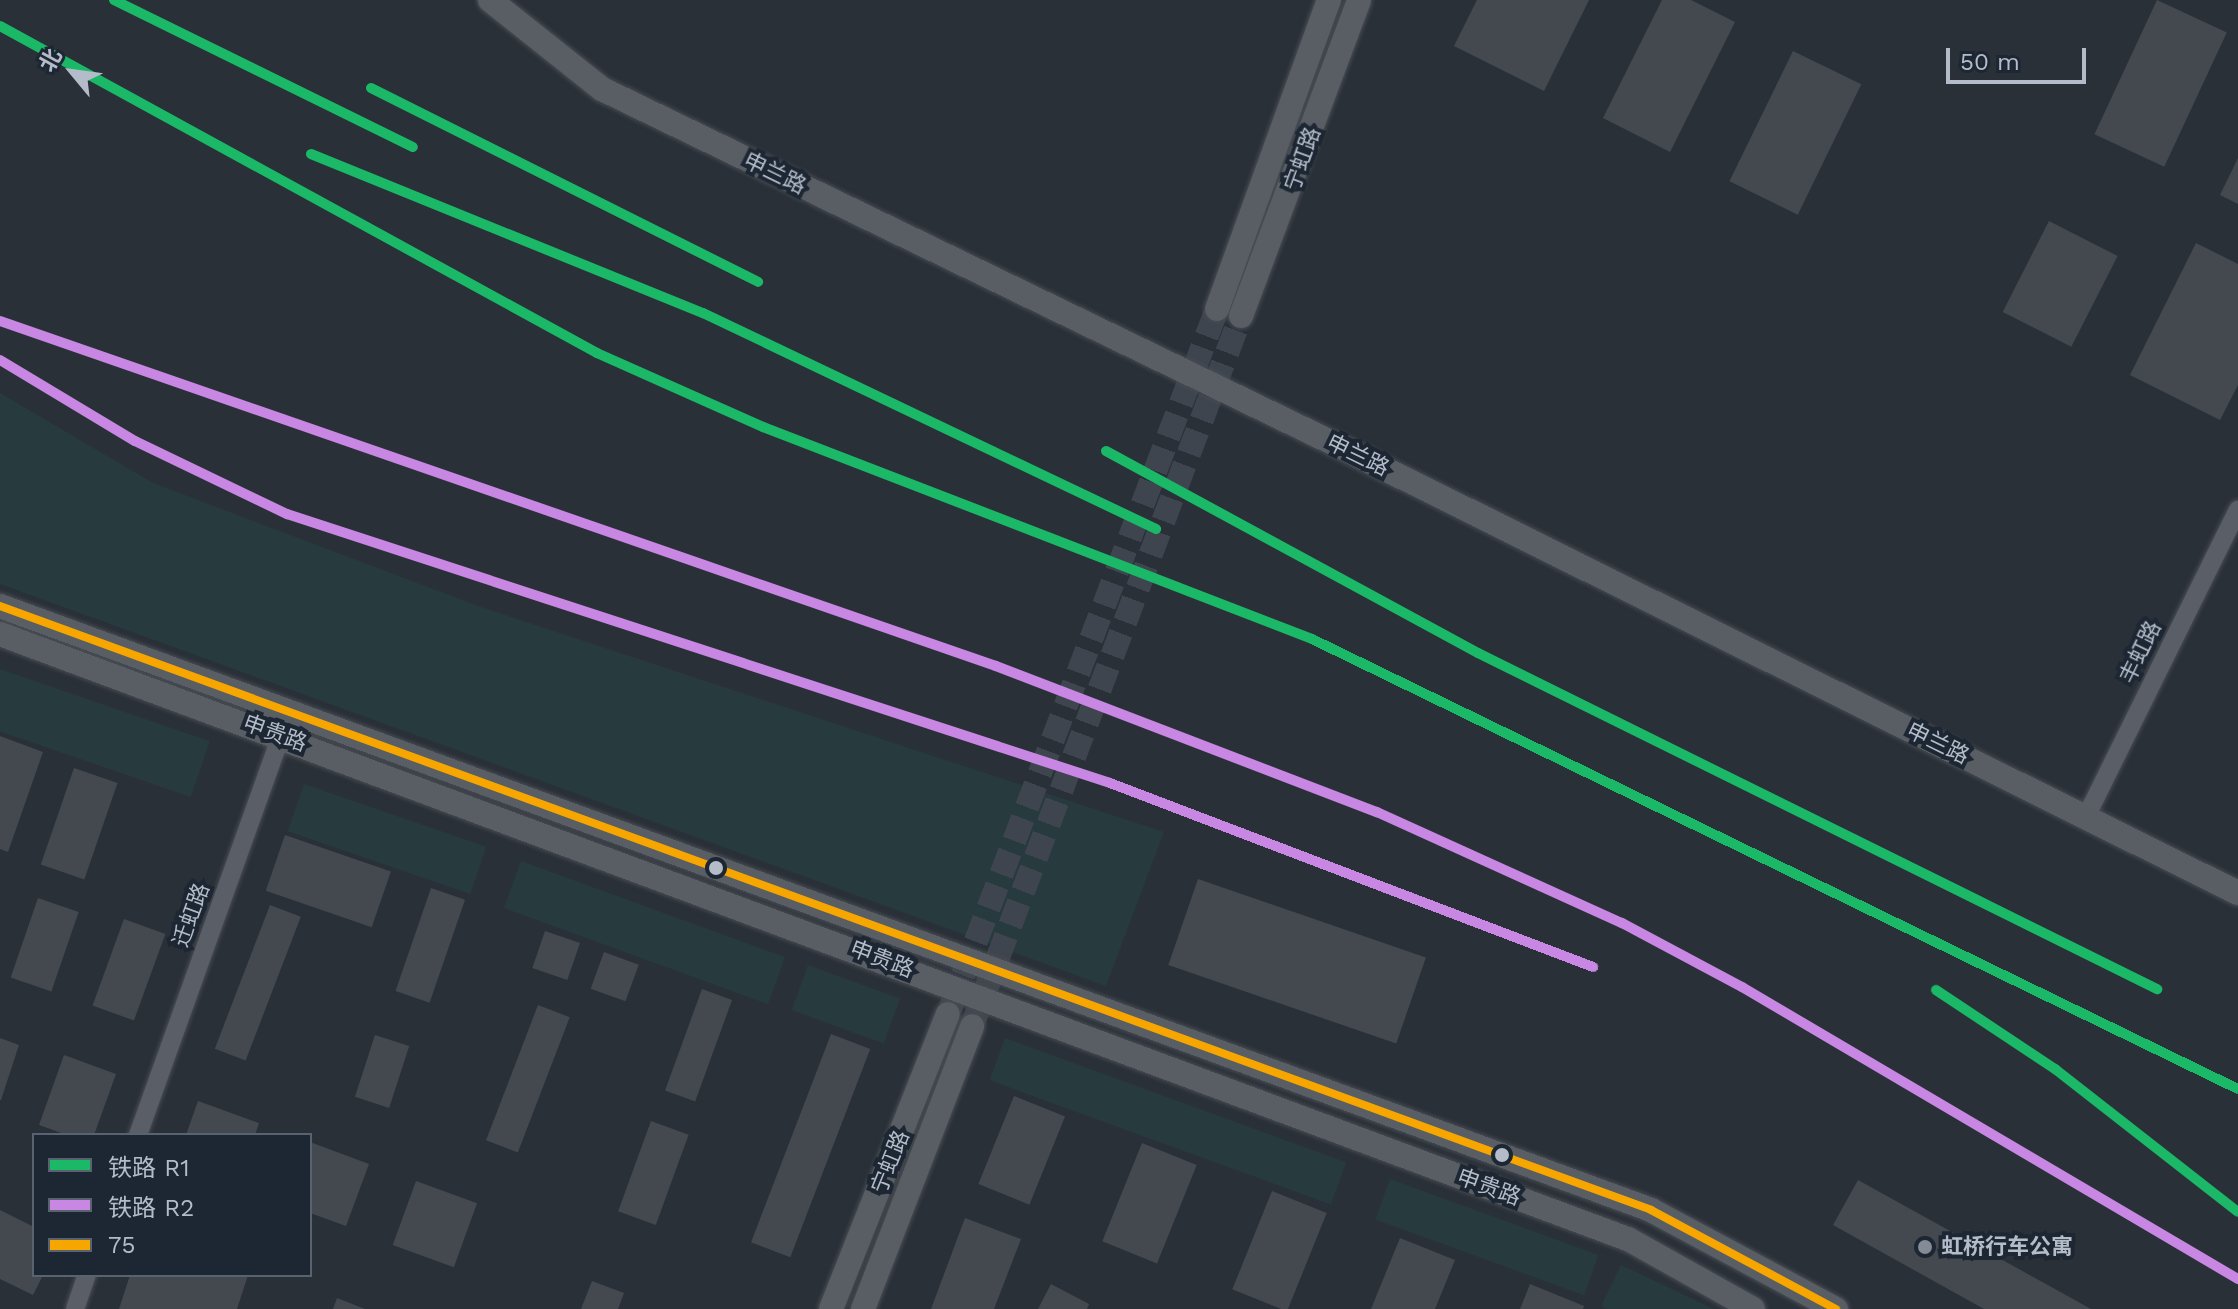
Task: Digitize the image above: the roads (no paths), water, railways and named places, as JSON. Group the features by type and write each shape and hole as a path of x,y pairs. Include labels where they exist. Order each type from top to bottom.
{"main road":[{"name":"申兰路","path":"490,0 602,89 2238,893"},
{"name":"宁虹路","path":"1217,309 1329,0"},
{"name":"宁虹路","path":"1241,316 1359,0"},
{"name":"申贵路","path":"0,606 1651,1210 1836,1309"},
{"name":"申贵路","path":"0,634 281,735 1628,1239 1753,1309"},
{"name":"宁虹路","path":"831,1309 948,1014"},
{"name":"宁虹路","path":"863,1309 972,1026"},
{"path":"1767,1309 1780,1278"}],"street":[{"name":"丰虹路","path":"2086,817 2238,509"},
{"name":"迁虹路","path":"139,1133 290,711"},
{"path":"75,1309 86,1277"}],"tunnel":[{"path":"950,1009 1217,309"},
{"path":"972,1026 1241,316"}],"rail line":[{"name":"R1","path":"114,0 413,147"},
{"name":"R1","path":"0,26 597,353 763,427 1312,639 2238,1089"},
{"name":"R1","path":"371,88 758,282"},
{"name":"R1","path":"311,154 703,313 1156,529"},
{"name":"R2","path":"0,321 996,666 1377,812 1622,923 1742,987 2238,1279"},
{"name":"R2","path":"0,360 135,441 287,514 1110,783 1593,967"},
{"name":"R1","path":"1106,451 1478,653 2157,989"},
{"name":"R1","path":"1936,990 2055,1069 2238,1212"}],"place":[{"name":"虹桥行车公寓","path":"1925,1247"}]}
